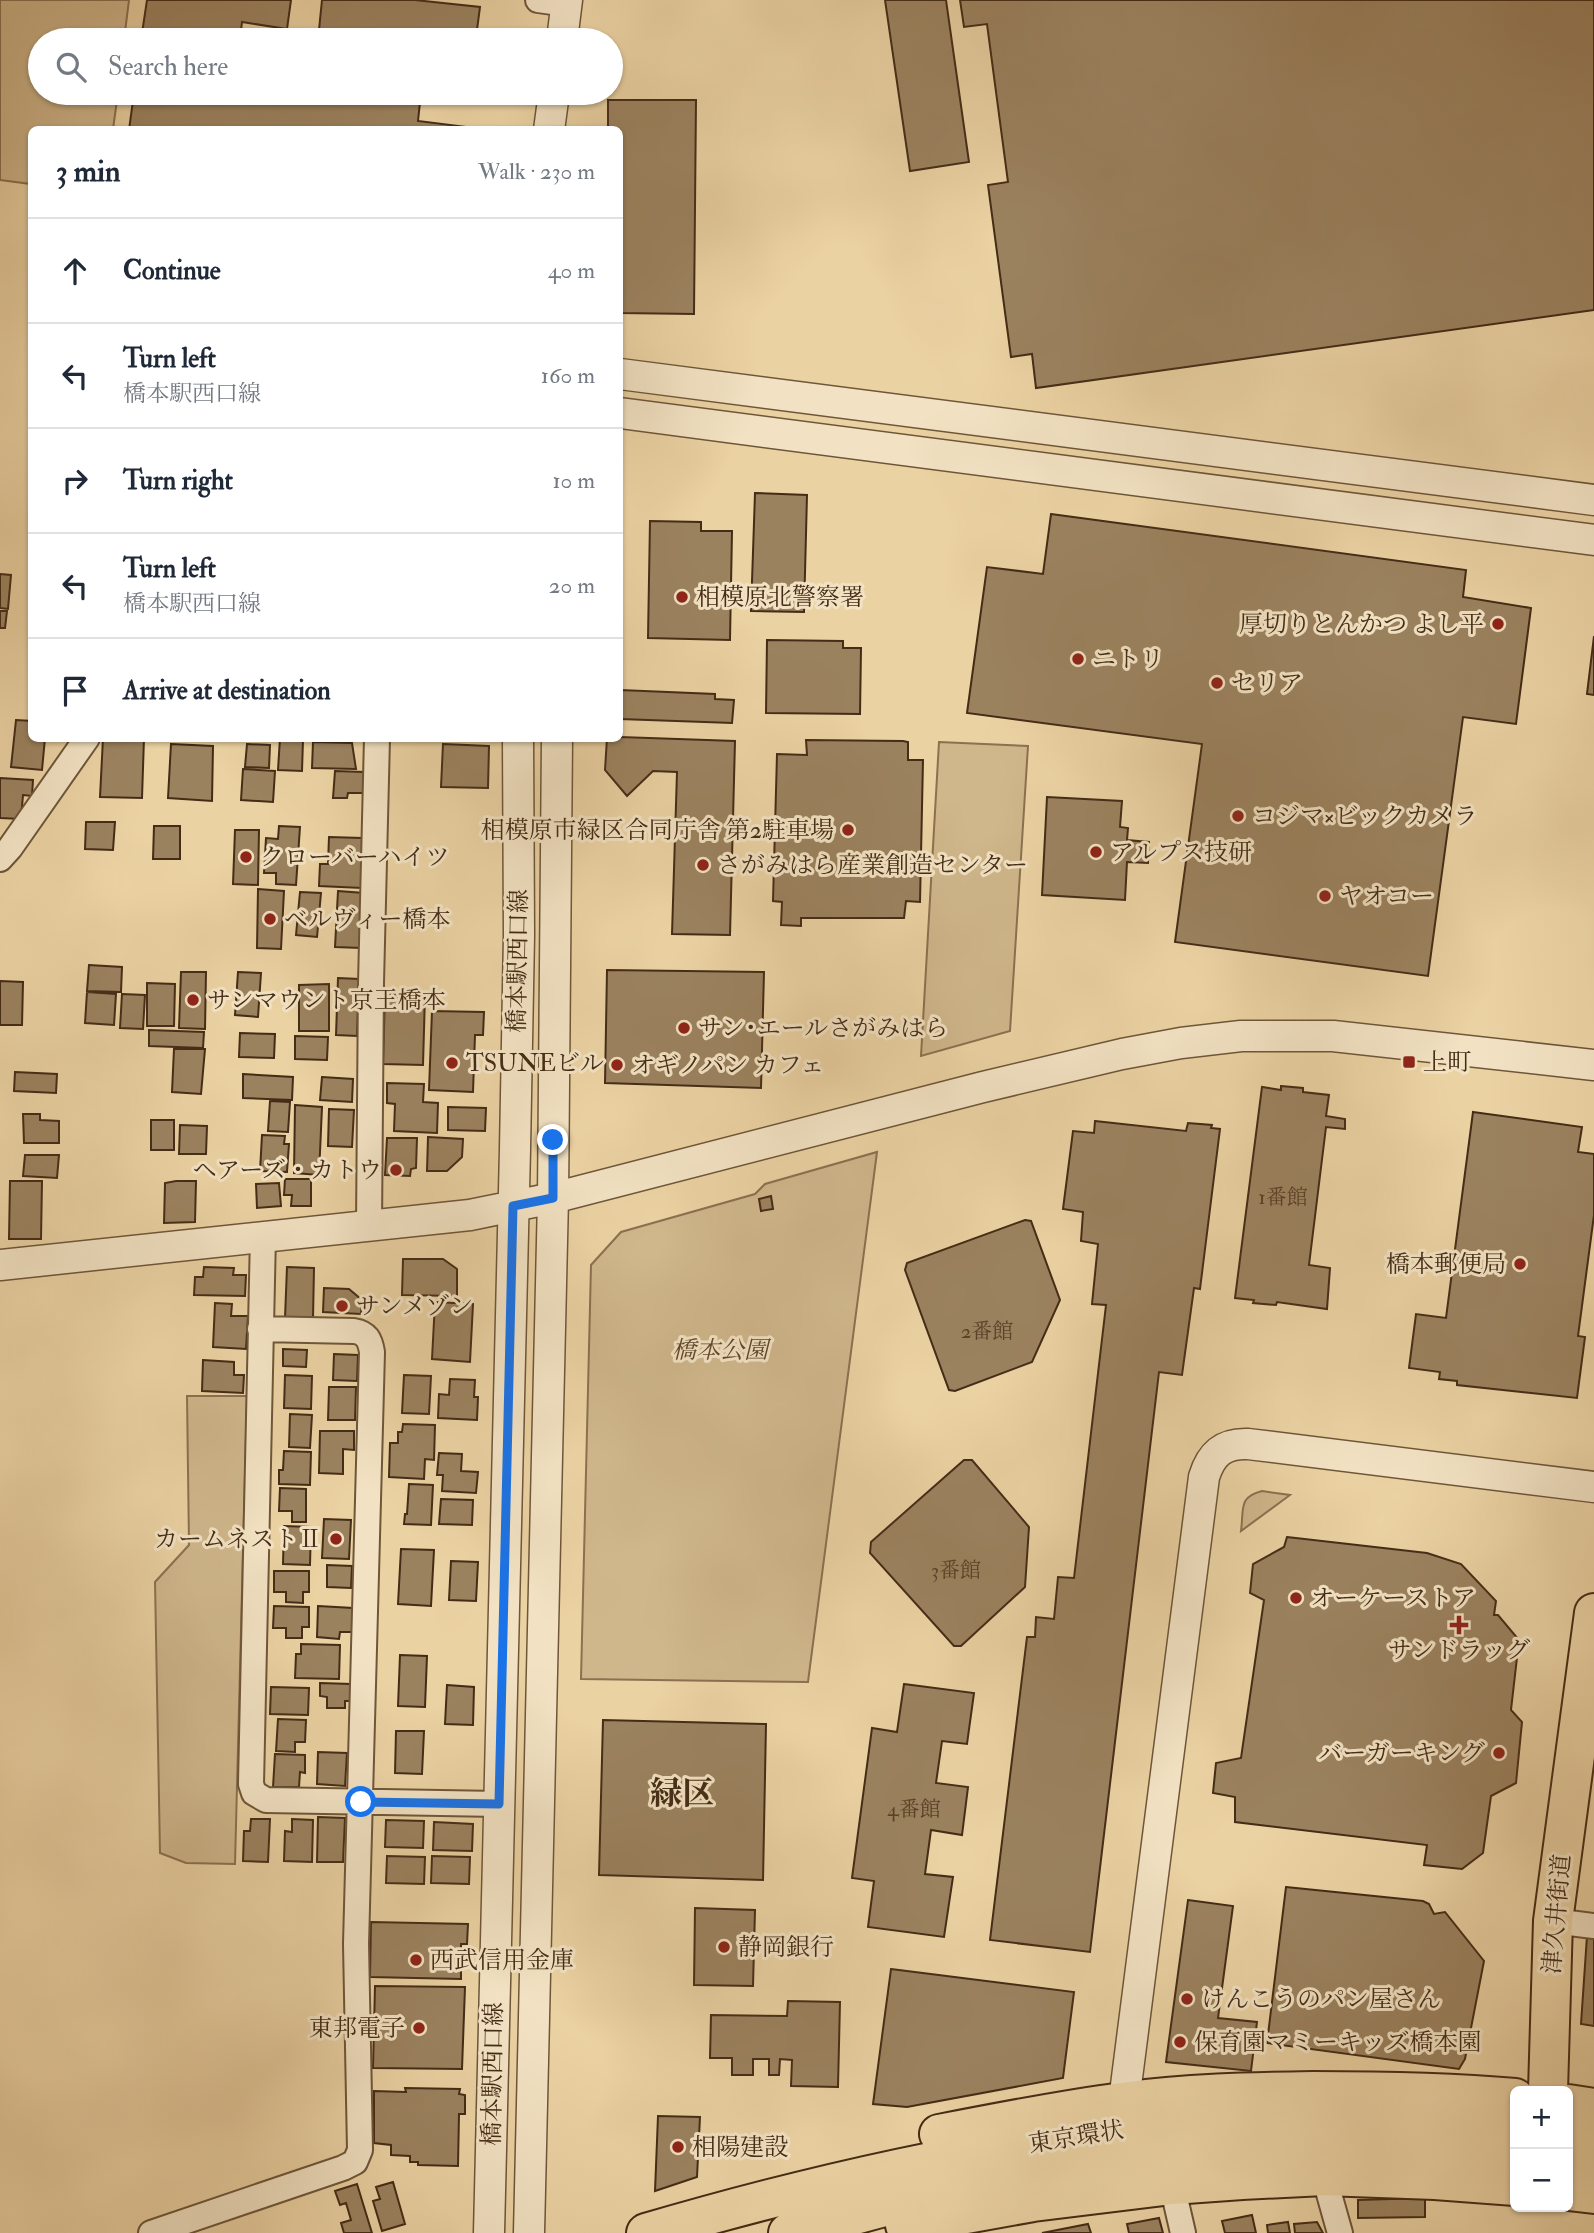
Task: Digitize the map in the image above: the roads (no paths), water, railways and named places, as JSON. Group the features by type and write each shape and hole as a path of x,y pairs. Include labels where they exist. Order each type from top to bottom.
{"highway":[{"name":"津久井街道","path":"1548,2086 1553,1921 1593,1634"},
{"path":"748,2204 816,2169 915,2140 1018,2118 1124,2101 1239,2092 1308,2091 1399,2091 1510,2098"},
{"path":"1573,2105 1594,2108"},
{"name":"東京環状","path":"788,2233 870,2209 1019,2176 1133,2160 1252,2135 1414,2119 1510,2126"},
{"name":"東京環状","path":"646,2233 748,2204 870,2176 1029,2144 1137,2128 1510,2157"},
{"path":"1573,2134 1594,2136"},
{"path":"1573,2165 1594,2167"},
{"path":"826,2223 860,2233 987,2222 1033,2202 1172,2185 1325,2176 1510,2186"},
{"path":"1573,2192 1594,2194"}],"street":[{"path":"557,1 560,28"},
{"path":"550,126 552,105"},
{"path":"623,374 1594,500"},
{"path":"623,412 1594,540"},
{"path":"0,859 84,742"},
{"path":"369,1226 377,742"},
{"name":"橋本駅西口線","path":"489,2233 519,922 518,742"},
{"name":"橋本駅西口線","path":"528,2233 553,1198 557,742"},
{"path":"0,1265 470,1215 553,1198 983,1087 1181,1043 1241,1036 1333,1036 1594,1065"},
{"path":"262,1236 251,1784 254,1793 267,1800 499,1804"},
{"path":"151,2233 355,2162 360,2150 356,1944 369,1535 370,1342 366,1336 354,1331 260,1329"},
{"path":"1124,2101 1204,1477 1213,1456 1231,1445 1248,1444 1594,1488"},
{"path":"1553,1921 1594,1926"},
{"path":"1325,2176 1340,2233"},
{"path":"1172,2185 1183,2233"}],"place":[{"name":"相模原北警察署","path":"682,597"},
{"name":"厚切りとんかつ よし平","path":"1498,624"},
{"name":"ニトリ","path":"1078,659"},
{"name":"セリア","path":"1217,683"},
{"name":"コジマ×ビックカメラ","path":"1238,816"},
{"name":"相模原市緑区合同庁舎 第2駐車場","path":"848,830"},
{"name":"アルプス技研","path":"1096,852"},
{"name":"クローバーハイツ","path":"246,857"},
{"name":"さがみはら産業創造センター","path":"703,865"},
{"name":"ヤオコー","path":"1325,896"},
{"name":"ベルヴィー橋本","path":"270,919"},
{"name":"サンマウント京王橋本","path":"193,1000"},
{"name":"サン･エールさがみはら","path":"684,1028"},
{"name":"上町","path":"1409,1062"},
{"name":"TSUNEビル","path":"452,1063"},
{"name":"オギノパン カフェ","path":"617,1065"},
{"name":"ヘアーズ・カトウ","path":"396,1170"},
{"name":"橋本郵便局","path":"1520,1264"},
{"name":"サンメゾン","path":"342,1306"},
{"name":"カームネストⅡ","path":"336,1539"},
{"name":"オーケーストア","path":"1296,1598"},
{"name":"サンドラッグ","path":"1459,1625"},
{"name":"バーガーキング","path":"1499,1753"},
{"name":"静岡銀行","path":"724,1947"},
{"name":"西武信用金庫","path":"416,1960"},
{"name":"けんこうのパン屋さん","path":"1187,1999"},
{"name":"東邦電子","path":"419,2028"},
{"name":"保育園マミーキッズ橋本園","path":"1180,2042"},
{"name":"相陽建設","path":"678,2147"}],"district":[{"name":"緑区","path":"682,1794"}],"park label":[{"name":"橋本公園","path":"720,1350"}]}
